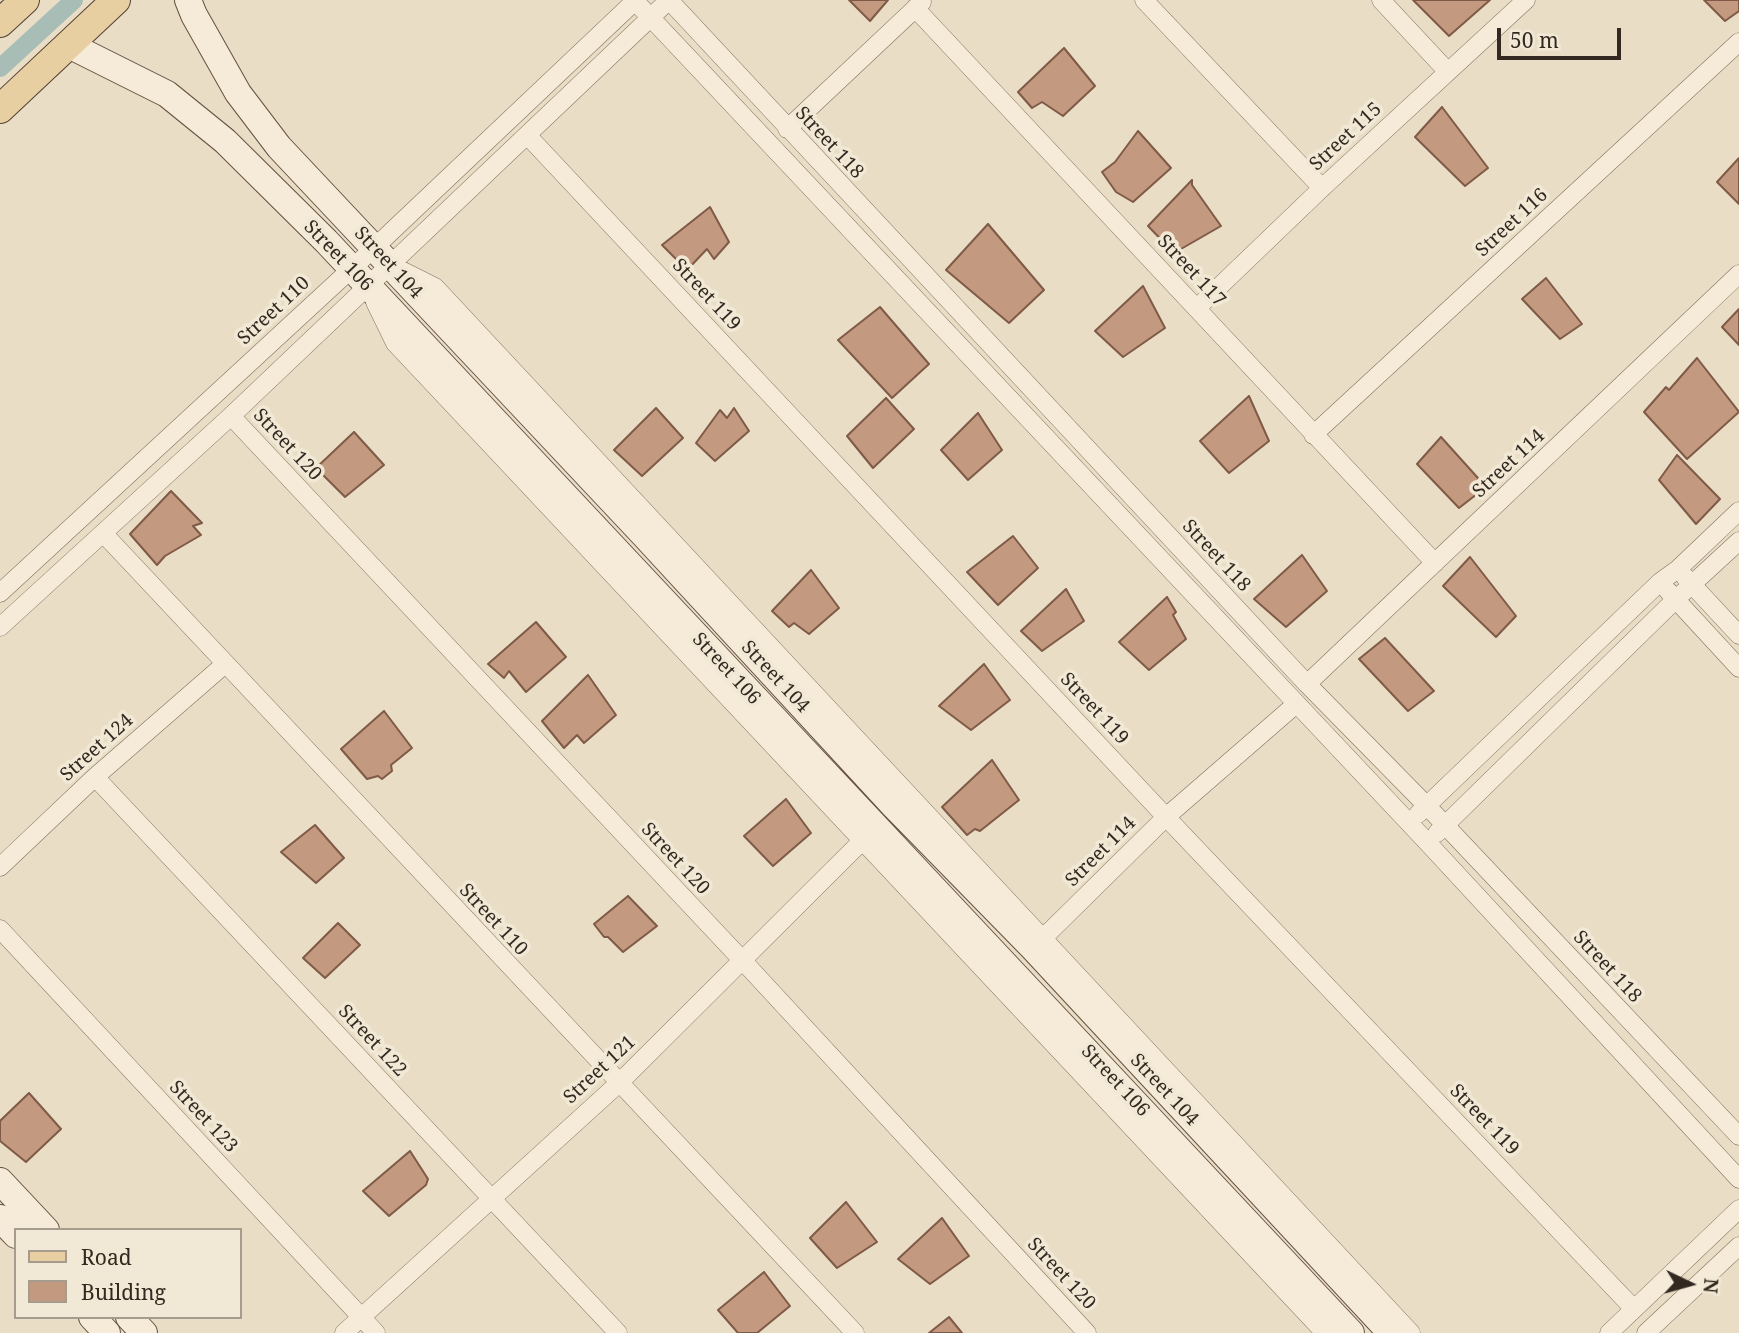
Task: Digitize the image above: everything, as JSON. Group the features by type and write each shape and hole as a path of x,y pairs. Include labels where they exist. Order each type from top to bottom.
{"main road":[{"path":"0,23 25,0"},
{"path":"0,109 117,0"}],"street":[{"name":"Street 104","path":"188,0 238,93 279,147 382,256 523,393 644,535 781,670 894,806 1038,943 1189,1116 1352,1280 1391,1333"},
{"name":"Street 110","path":"0,593 382,256 527,135 669,0"},
{"name":"Street 118","path":"669,0 1307,684 1427,806 1739,1136"},
{"path":"1144,0 1322,188"},
{"path":"1381,0 1448,72"},
{"name":"Street 115","path":"1197,308 1322,188 1526,0"},
{"name":"Street 110","path":"0,627 231,416 359,277 635,1"},
{"path":"635,1 1295,705 1427,842 1739,1180"},
{"path":"787,129 919,4"},
{"name":"Street 117","path":"919,4 1313,435 1435,563"},
{"name":"Street 116","path":"1313,435 1739,42"},
{"name":"Street 106","path":"69,45 167,94 225,141 359,277 481,421 622,559 870,834 1024,997 1169,1139 1351,1333"},
{"name":"Street 119","path":"527,135 1166,817 1634,1309"},
{"name":"Street 114","path":"1307,684 1739,274"},
{"path":"523,393 781,670"},
{"name":"Street 120","path":"231,416 743,961 1087,1333"},
{"path":"481,421 870,834"},
{"path":"1408,824 1660,582 1678,569 1739,511"},
{"name":"Street 110","path":"103,533 618,1084 855,1333"},
{"path":"622,559 644,535"},
{"path":"1427,842 1739,541"},
{"path":"1678,569 1739,635"},
{"path":"1660,582 1739,668"},
{"name":"Street 124","path":"0,867 95,777 225,664"},
{"name":"Street 114","path":"1038,943 1166,817 1295,705"},
{"name":"Street 122","path":"95,777 618,1333"},
{"name":"Street 121","path":"344,1333 618,1084 870,834"},
{"name":"Street 123","path":"0,929 376,1333"},
{"path":"1038,943 1352,1280 1411,1333"},
{"path":"1024,997 1325,1333"},
{"path":"1169,1139 1189,1116"},
{"path":"0,1181 45,1228"},
{"path":"1609,1333 1739,1209"},
{"path":"0,1218 14,1233"},
{"path":"1654,1331 1739,1246"},
{"path":"131,1319 144,1333"}],"building":[{"path":"849,0 888,0 870,21"},
{"path":"1413,0 1490,0 1449,36"},
{"path":"1704,0 1739,0 1739,11 1725,21"},
{"path":"1064,48 1095,86 1063,116 1042,102 1032,108 1018,92"},
{"path":"1442,107 1488,168 1465,186 1415,137"},
{"path":"1138,131 1171,168 1133,202 1116,192 1102,172 1115,162"},
{"path":"1739,158 1739,204 1717,182"},
{"path":"1192,180 1192,185 1221,226 1174,253 1148,226"},
{"path":"710,207 729,242 714,259 707,249 687,270 662,245"},
{"path":"988,224 1044,290 1009,323 946,270"},
{"path":"1546,278 1582,324 1560,339 1522,299"},
{"path":"1143,286 1165,328 1123,357 1095,331"},
{"path":"880,307 929,364 892,398 838,340"},
{"path":"1739,309 1739,345 1722,327"},
{"path":"1697,358 1739,412 1687,459 1644,412 1666,387 1669,390"},
{"path":"1249,396 1269,441 1229,473 1200,441"},
{"path":"886,398 914,429 873,468 847,436"},
{"path":"656,408 683,438 642,476 614,450"},
{"path":"734,408 749,431 715,461 696,443 720,410 727,418"},
{"path":"978,413 1002,450 968,480 941,450"},
{"path":"354,432 384,465 345,497 316,468"},
{"path":"1441,437 1486,487 1459,508 1417,464"},
{"path":"1677,455 1720,499 1696,524 1659,480"},
{"path":"171,491 202,523 193,526 201,535 165,556 157,565 130,534"},
{"path":"1013,536 1038,568 998,605 967,572"},
{"path":"1302,555 1327,591 1286,627 1254,599"},
{"path":"1470,557 1516,616 1496,637 1443,586"},
{"path":"811,570 839,608 809,634 794,623 789,627 772,611"},
{"path":"1066,589 1084,621 1042,651 1021,631"},
{"path":"1167,597 1186,639 1149,670 1119,642"},
{"path":"536,622 566,657 526,692 509,671 504,678 488,664"},
{"path":"1385,638 1434,691 1408,711 1359,659"},
{"path":"984,664 1010,700 971,730 939,706"},
{"path":"588,675 616,715 584,743 577,735 564,748 542,721"},
{"path":"384,711 412,748 391,765 392,771 382,779 378,776 367,779 341,749"},
{"path":"992,760 1019,800 980,831 975,829 967,835 942,807"},
{"path":"786,799 811,833 773,866 744,836"},
{"path":"315,825 344,858 316,883 281,852"},
{"path":"628,896 657,926 623,952 608,937 604,937 594,924"},
{"path":"338,923 360,945 325,978 303,958"},
{"path":"29,1093 61,1129 26,1162 0,1141 0,1121"},
{"path":"410,1151 428,1179 426,1185 389,1216 363,1191"},
{"path":"846,1202 877,1242 837,1268 810,1238"},
{"path":"942,1218 969,1256 930,1284 898,1259"},
{"path":"764,1272 790,1306 757,1333 738,1333 718,1310"},
{"path":"949,1317 962,1333 929,1333"}],"waterway":[{"path":"0,68 74,0"}]}
